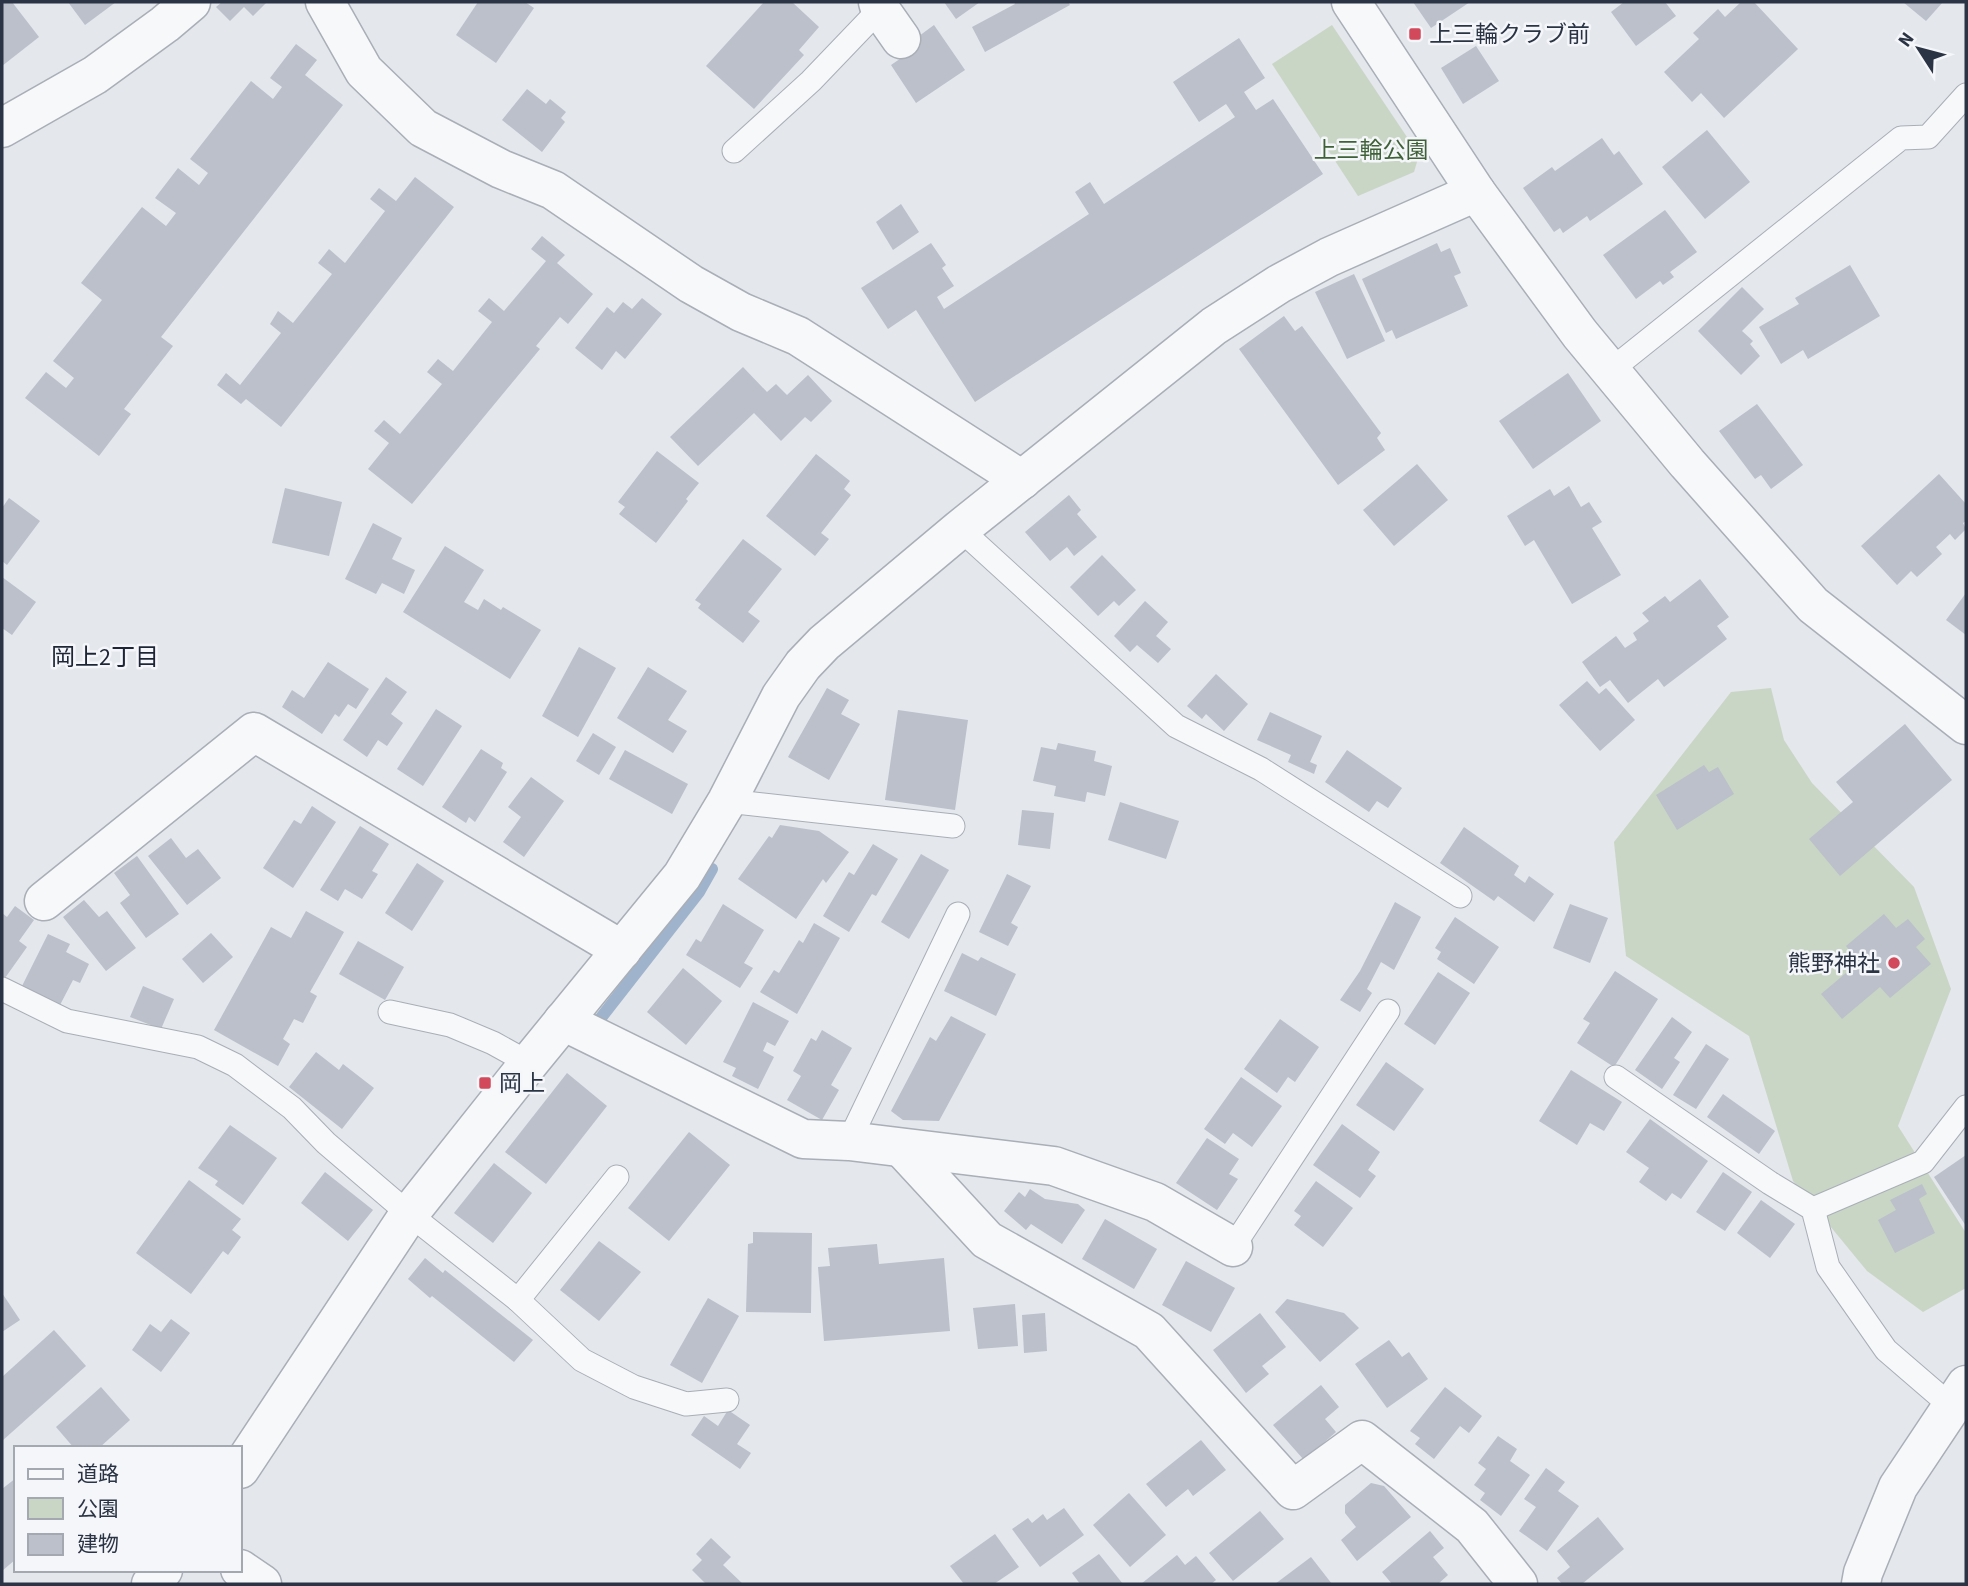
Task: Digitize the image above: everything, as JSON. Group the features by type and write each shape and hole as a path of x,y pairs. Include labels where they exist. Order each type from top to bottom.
{"street":[{"path":"2,128 95,75 191,2"},
{"path":"325,2 364,71 423,128 501,169 553,190 691,284 741,312 798,336 1022,480"},
{"path":"1351,2 1476,192 1580,334 1688,463 1813,605 1966,725"},
{"path":"242,1466 409,1214 528,1063 682,876 727,801 781,696 803,665 824,643 960,529 1214,326 1279,284 1329,257 1476,192"},
{"path":"44,901 254,732 622,950"},
{"path":"564,1021 803,1139 1054,1166 1155,1202 1233,1247"},
{"path":"903,1149 987,1240 1149,1331 1293,1490 1363,1440 1472,1527 1518,1584"},
{"path":"1861,1584 1898,1487 1959,1396"},
{"path":"242,1570 262,1584"}],"lane":[{"path":"734,151 886,16"},
{"path":"1611,370 1901,138 1928,137 1966,95"},
{"path":"960,529 1176,726 1261,769 1460,896"},
{"path":"727,801 953,826"},
{"path":"849,1142 958,914"},
{"path":"2,989 66,1021 198,1047 235,1065 292,1108 326,1143 409,1214 518,1300 582,1360 634,1387 686,1404 727,1399"},
{"path":"1233,1247 1388,1011"},
{"path":"390,1012 450,1025 493,1043 528,1063"},
{"path":"1616,1077 1770,1183 1813,1209 1828,1267 1886,1350 1959,1396"},
{"path":"1813,1209 1923,1162 1966,1107"},
{"path":"518,1300 617,1177"}],"green space":[{"name":"上三輪公園","path":"1332,25 1419,155 1414,172 1358,196 1272,64"},
{"path":"1771,688 1784,740 1812,783 1914,887 1951,989 1898,1126 1966,1233 1966,1288 1923,1312 1867,1271 1793,1181 1749,1036 1626,956 1614,842 1731,692"}],"building":[{"path":"2,2 12,2 39,37 2,66"},
{"path":"68,2 116,2 85,25"},
{"path":"222,2 267,2 253,16 244,7 230,21 216,7"},
{"path":"478,2 525,2 534,8 496,63 456,35"},
{"path":"764,2 792,2 819,27 799,50 804,55 754,109 706,66"},
{"path":"944,2 980,2 956,19"},
{"path":"1014,2 1068,2 1070,5 985,52 972,27 1015,4"},
{"path":"1413,2 1470,2 1431,28"},
{"path":"1624,2 1665,2 1676,16 1636,46 1611,12"},
{"path":"1741,2 1754,2 1798,49 1724,118 1701,93 1692,102 1664,72 1699,39 1693,33 1718,9 1725,17"},
{"path":"1903,2 1943,2 1926,21"},
{"path":"934,25 965,70 916,103 891,65 919,46 915,39"},
{"path":"1239,38 1265,78 1244,92 1256,110 1273,99 1323,174 975,402 916,310 888,329 861,288 931,243 946,265 942,268 954,286 937,297 944,309 1089,214 1075,192 1090,182 1104,204 1235,117 1226,104 1199,122 1173,82"},
{"path":"296,44 317,60 305,75 343,105 161,337 173,346 124,409 131,414 99,456 25,398 46,372 66,388 74,378 53,361 102,300 81,283 142,207 166,226 176,213 155,198 178,168 199,185 208,173 190,159 251,81 273,99 282,87 270,78"},
{"path":"1476,46 1499,81 1463,104 1441,68"},
{"path":"527,89 546,104 550,99 566,112 561,118 565,122 542,152 502,120"},
{"path":"1707,130 1750,182 1705,219 1662,167"},
{"path":"1602,138 1614,155 1619,151 1643,184 1590,221 1587,216 1563,233 1560,228 1554,232 1523,188 1552,167 1555,171"},
{"path":"415,177 454,207 281,427 246,399 241,404 217,385 226,373 240,385 281,333 270,324 278,311 293,323 332,274 318,263 329,249 345,263 385,211 370,199 379,188 396,201"},
{"path":"901,204 919,232 893,250 876,222"},
{"path":"1665,210 1697,252 1670,272 1674,277 1663,285 1660,281 1636,299 1603,255"},
{"path":"542,236 565,255 557,263 593,294 568,324 560,317 536,346 540,349 412,504 368,469 389,443 374,431 384,420 400,434 442,384 427,372 438,359 453,371 492,322 478,311 489,298 504,311 546,261 531,249"},
{"path":"1437,243 1441,252 1450,248 1461,273 1454,276 1468,306 1396,339 1392,330 1386,333 1362,279"},
{"path":"1850,265 1880,316 1808,359 1803,350 1781,364 1759,327 1799,304 1795,298"},
{"path":"1354,274 1385,341 1347,359 1315,292"},
{"path":"1742,287 1764,309 1742,331 1753,341 1750,344 1760,356 1741,375 1698,331"},
{"path":"642,298 662,314 625,359 616,351 602,370 575,348 607,307 614,313 623,302 632,309"},
{"path":"1284,316 1295,331 1302,326 1381,433 1377,438 1385,450 1338,485 1239,349"},
{"path":"743,367 767,392 776,384 787,395 808,375 832,401 811,422 805,417 781,441 754,413 698,466 670,437"},
{"path":"1568,373 1601,421 1533,469 1499,421"},
{"path":"1757,404 1803,465 1771,489 1761,475 1755,479 1719,431"},
{"path":"657,451 699,483 656,543 619,514 625,507 618,502"},
{"path":"816,454 850,481 844,489 851,495 821,533 829,539 815,556 766,516"},
{"path":"1417,464 1448,500 1394,546 1363,510"},
{"path":"1939,474 1966,504 1966,521 1963,523 1966,529 1955,540 1950,534 1936,547 1942,554 1917,577 1911,571 1897,585 1861,546"},
{"path":"1569,486 1581,507 1589,502 1602,522 1592,528 1621,575 1572,604 1534,540 1525,546 1507,516 1550,489 1554,496"},
{"path":"285,488 342,502 329,556 272,543"},
{"path":"1069,495 1081,510 1077,514 1097,537 1074,556 1067,547 1050,561 1025,532"},
{"path":"9,498 40,521 7,565 2,561 2,508"},
{"path":"373,523 402,538 392,559 415,570 404,594 382,583 376,594 345,579"},
{"path":"743,539 782,569 748,612 760,621 743,643 698,608 701,604 695,600"},
{"path":"445,546 484,570 464,602 478,610 484,599 541,630 510,679 403,612"},
{"path":"1102,555 1136,590 1119,606 1114,601 1098,616 1070,587"},
{"path":"2,577 36,602 12,635 2,628"},
{"path":"1700,579 1729,617 1717,626 1727,639 1664,687 1658,679 1628,703 1610,680 1600,687 1582,662 1616,636 1625,648 1637,640 1633,633 1649,621 1642,613 1665,596 1670,602"},
{"path":"1966,593 1966,635 1946,620"},
{"path":"1145,601 1168,622 1156,636 1171,649 1158,663 1137,645 1130,652 1114,636"},
{"path":"579,647 616,668 578,737 542,716"},
{"path":"328,662 369,689 356,709 348,704 339,717 335,714 322,734 282,707 292,690 304,698"},
{"path":"648,667 687,691 668,720 687,731 673,753 617,718"},
{"path":"1216,674 1248,704 1224,731 1206,714 1202,719 1187,706"},
{"path":"386,677 407,692 391,714 403,723 387,746 378,740 367,757 343,740"},
{"path":"1587,681 1599,694 1606,688 1635,720 1600,751 1559,705"},
{"path":"827,688 849,700 841,714 860,724 829,780 788,757"},
{"path":"436,709 462,726 423,786 397,769"},
{"path":"898,710 968,720 955,810 885,800"},
{"path":"1270,712 1322,736 1310,762 1317,765 1314,774 1288,762 1291,755 1257,740"},
{"path":"1905,724 1952,780 1840,876 1809,839 1853,802 1836,782"},
{"path":"593,733 616,747 599,775 576,761"},
{"path":"1058,743 1096,751 1094,761 1112,766 1105,796 1087,792 1085,802 1054,796 1056,786 1033,781 1041,747 1056,750"},
{"path":"481,749 503,763 501,768 507,772 475,822 469,817 466,823 442,807"},
{"path":"625,750 688,784 672,814 609,779"},
{"path":"1347,750 1402,788 1388,808 1377,801 1369,812 1325,782"},
{"path":"1704,765 1709,772 1718,767 1734,794 1677,830 1656,795"},
{"path":"531,777 564,801 524,857 503,842 521,817 508,807"},
{"path":"1120,802 1179,821 1166,859 1108,840"},
{"path":"312,806 336,822 293,888 263,868 294,820 301,824"},
{"path":"1022,810 1054,813 1050,849 1018,845"},
{"path":"780,825 819,831 849,852 826,883 823,879 796,919 738,879"},
{"path":"360,826 389,844 372,871 378,874 362,899 345,889 338,901 320,890"},
{"path":"1464,827 1519,866 1514,875 1525,883 1529,876 1554,894 1534,922 1498,896 1494,901 1440,863"},
{"path":"171,838 186,858 198,849 221,878 187,905 148,856"},
{"path":"873,844 898,859 876,896 872,894 849,932 823,916 849,872 854,875"},
{"path":"921,854 949,870 909,939 881,922"},
{"path":"137,856 179,914 146,938 120,903 130,895 114,873"},
{"path":"417,863 444,881 412,931 385,913"},
{"path":"1007,874 1031,886 1011,923 1018,927 1008,946 979,932"},
{"path":"84,900 99,917 107,911 136,948 106,971 63,917"},
{"path":"1395,902 1421,917 1394,970 1381,962 1367,989 1372,993 1360,1012 1340,1000 1360,971"},
{"path":"723,904 764,930 744,963 753,968 740,988 686,955 696,939 701,942"},
{"path":"1570,904 1608,918 1590,963 1553,948"},
{"path":"15,906 34,920 19,941 27,947 5,978 2,976 2,913 7,917"},
{"path":"306,911 344,932 310,992 317,996 303,1023 294,1019 283,1039 290,1044 278,1066 214,1030 271,927 291,938"},
{"path":"1884,914 1896,928 1908,919 1925,939 1916,947 1931,964 1890,998 1880,987 1842,1019 1821,994 1859,962 1846,946"},
{"path":"1455,917 1499,947 1474,984 1437,959 1441,952 1435,948"},
{"path":"814,923 840,938 797,1014 760,992 774,970 779,973 799,940 803,943"},
{"path":"211,933 233,957 203,983 182,959"},
{"path":"48,934 70,944 66,952 89,964 80,983 73,980 60,1005 22,986"},
{"path":"358,941 404,967 385,1000 339,974"},
{"path":"962,953 978,961 981,957 1016,974 996,1016 944,991"},
{"path":"683,968 722,1001 686,1045 647,1012"},
{"path":"1615,971 1658,999 1614,1067 1577,1043 1590,1023 1583,1019"},
{"path":"1438,972 1470,993 1435,1045 1404,1024"},
{"path":"143,986 174,999 161,1029 130,1017"},
{"path":"753,1002 789,1021 775,1046 767,1042 763,1051 774,1057 758,1089 732,1076 736,1068 723,1062"},
{"path":"951,1016 986,1034 939,1121 903,1120 891,1111 930,1037 936,1041"},
{"path":"1672,1017 1692,1032 1674,1058 1680,1062 1662,1089 1635,1070"},
{"path":"1280,1019 1319,1047 1295,1082 1288,1077 1277,1093 1244,1069"},
{"path":"822,1030 852,1048 831,1085 839,1090 822,1120 787,1100 801,1076 793,1071 811,1038 816,1041"},
{"path":"1706,1044 1729,1059 1696,1109 1673,1095"},
{"path":"316,1052 339,1070 343,1064 374,1088 342,1129 289,1087"},
{"path":"1386,1062 1424,1089 1394,1131 1356,1105"},
{"path":"1571,1070 1622,1102 1604,1131 1590,1123 1577,1145 1539,1121"},
{"path":"567,1073 607,1106 546,1184 505,1152"},
{"path":"1241,1077 1282,1106 1252,1147 1233,1133 1225,1144 1204,1129"},
{"path":"1723,1094 1775,1131 1759,1154 1707,1117"},
{"path":"1650,1119 1708,1161 1681,1199 1672,1193 1666,1201 1639,1182 1649,1168 1626,1152"},
{"path":"1342,1124 1380,1152 1368,1170 1376,1176 1360,1198 1313,1165"},
{"path":"230,1125 277,1158 243,1205 215,1185 218,1181 198,1168"},
{"path":"689,1132 730,1165 669,1241 628,1208"},
{"path":"1207,1138 1239,1159 1229,1174 1238,1179 1217,1210 1176,1183"},
{"path":"1966,1155 1966,1226 1934,1177"},
{"path":"494,1163 532,1193 493,1243 454,1213"},
{"path":"325,1172 373,1210 348,1241 301,1203"},
{"path":"1723,1172 1752,1192 1725,1231 1696,1212"},
{"path":"189,1180 241,1219 232,1230 241,1237 228,1255 223,1251 191,1294 136,1253"},
{"path":"1316,1181 1353,1208 1323,1247 1294,1225 1301,1216 1294,1211"},
{"path":"1922,1184 1927,1194 1919,1199 1935,1233 1895,1253 1878,1220 1896,1210 1890,1200"},
{"path":"1030,1189 1045,1199 1078,1204 1085,1210 1062,1244 1031,1224 1026,1230 1004,1211 1019,1192 1025,1197"},
{"path":"1761,1200 1795,1224 1770,1258 1737,1233"},
{"path":"1105,1219 1157,1249 1134,1289 1082,1259"},
{"path":"753,1232 812,1233 811,1313 746,1312 748,1244 753,1243"},
{"path":"599,1241 641,1272 599,1321 560,1290"},
{"path":"877,1244 879,1264 944,1258 950,1331 824,1341 818,1267 830,1266 828,1248"},
{"path":"425,1258 443,1273 445,1270 533,1340 514,1362 408,1279"},
{"path":"1186,1261 1235,1288 1211,1332 1162,1305"},
{"path":"2,1293 20,1320 2,1332"},
{"path":"708,1298 739,1316 702,1383 670,1365"},
{"path":"1287,1299 1344,1313 1359,1328 1320,1362 1275,1312"},
{"path":"1015,1304 1018,1346 978,1349 973,1308"},
{"path":"1045,1313 1047,1351 1024,1353 1022,1315"},
{"path":"1260,1313 1286,1347 1262,1366 1269,1374 1246,1393 1213,1350"},
{"path":"171,1319 190,1333 161,1372 132,1350 150,1324 161,1332"},
{"path":"54,1330 86,1366 2,1441 2,1377"},
{"path":"1389,1340 1402,1357 1409,1352 1428,1379 1387,1408 1355,1364"},
{"path":"1321,1385 1339,1407 1325,1419 1336,1432 1304,1460 1273,1425"},
{"path":"101,1387 130,1420 101,1446 72,1446 56,1427"},
{"path":"1445,1387 1482,1416 1469,1433 1460,1426 1434,1459 1415,1444 1420,1438 1410,1431"},
{"path":"728,1410 750,1425 737,1444 751,1453 740,1469 691,1435 704,1416 718,1426"},
{"path":"1498,1436 1517,1449 1510,1461 1530,1475 1501,1516 1480,1500 1485,1493 1474,1485 1486,1469 1478,1463"},
{"path":"1201,1440 1226,1470 1193,1496 1188,1489 1166,1507 1146,1484"},
{"path":"1546,1468 1565,1482 1558,1491 1579,1506 1547,1551 1519,1531 1536,1507 1524,1499"},
{"path":"14,1480 14,1561 2,1571 2,1489"},
{"path":"1371,1483 1384,1486 1411,1517 1357,1561 1341,1540 1356,1527 1345,1513 1345,1505"},
{"path":"1129,1493 1166,1535 1130,1567 1093,1525"},
{"path":"1064,1508 1084,1535 1040,1567 1012,1529 1028,1518 1032,1523 1043,1514 1047,1520"},
{"path":"1260,1511 1284,1539 1233,1581 1209,1553"},
{"path":"1598,1517 1624,1549 1582,1584 1562,1584 1557,1578 1570,1567 1557,1551"},
{"path":"1430,1531 1444,1548 1433,1557 1448,1575 1438,1584 1392,1584 1382,1572"},
{"path":"995,1534 1019,1567 994,1584 964,1584 950,1566"},
{"path":"711,1538 731,1557 723,1565 743,1584 706,1584 692,1570 702,1560 696,1554"},
{"path":"1099,1554 1123,1584 1080,1584 1072,1573"},
{"path":"1177,1555 1185,1565 1196,1556 1216,1580 1211,1584 1141,1584"},
{"path":"1311,1557 1332,1584 1275,1584"}],"waterway":[{"path":"600,1019 699,892 712,869"}],"place":[{"name":"上三輪クラブ前","path":"1415,34"},
{"name":"熊野神社","path":"1894,963"},
{"name":"岡上","path":"485,1083"}],"district":[{"name":"岡上2丁目","path":"105,657"}]}
